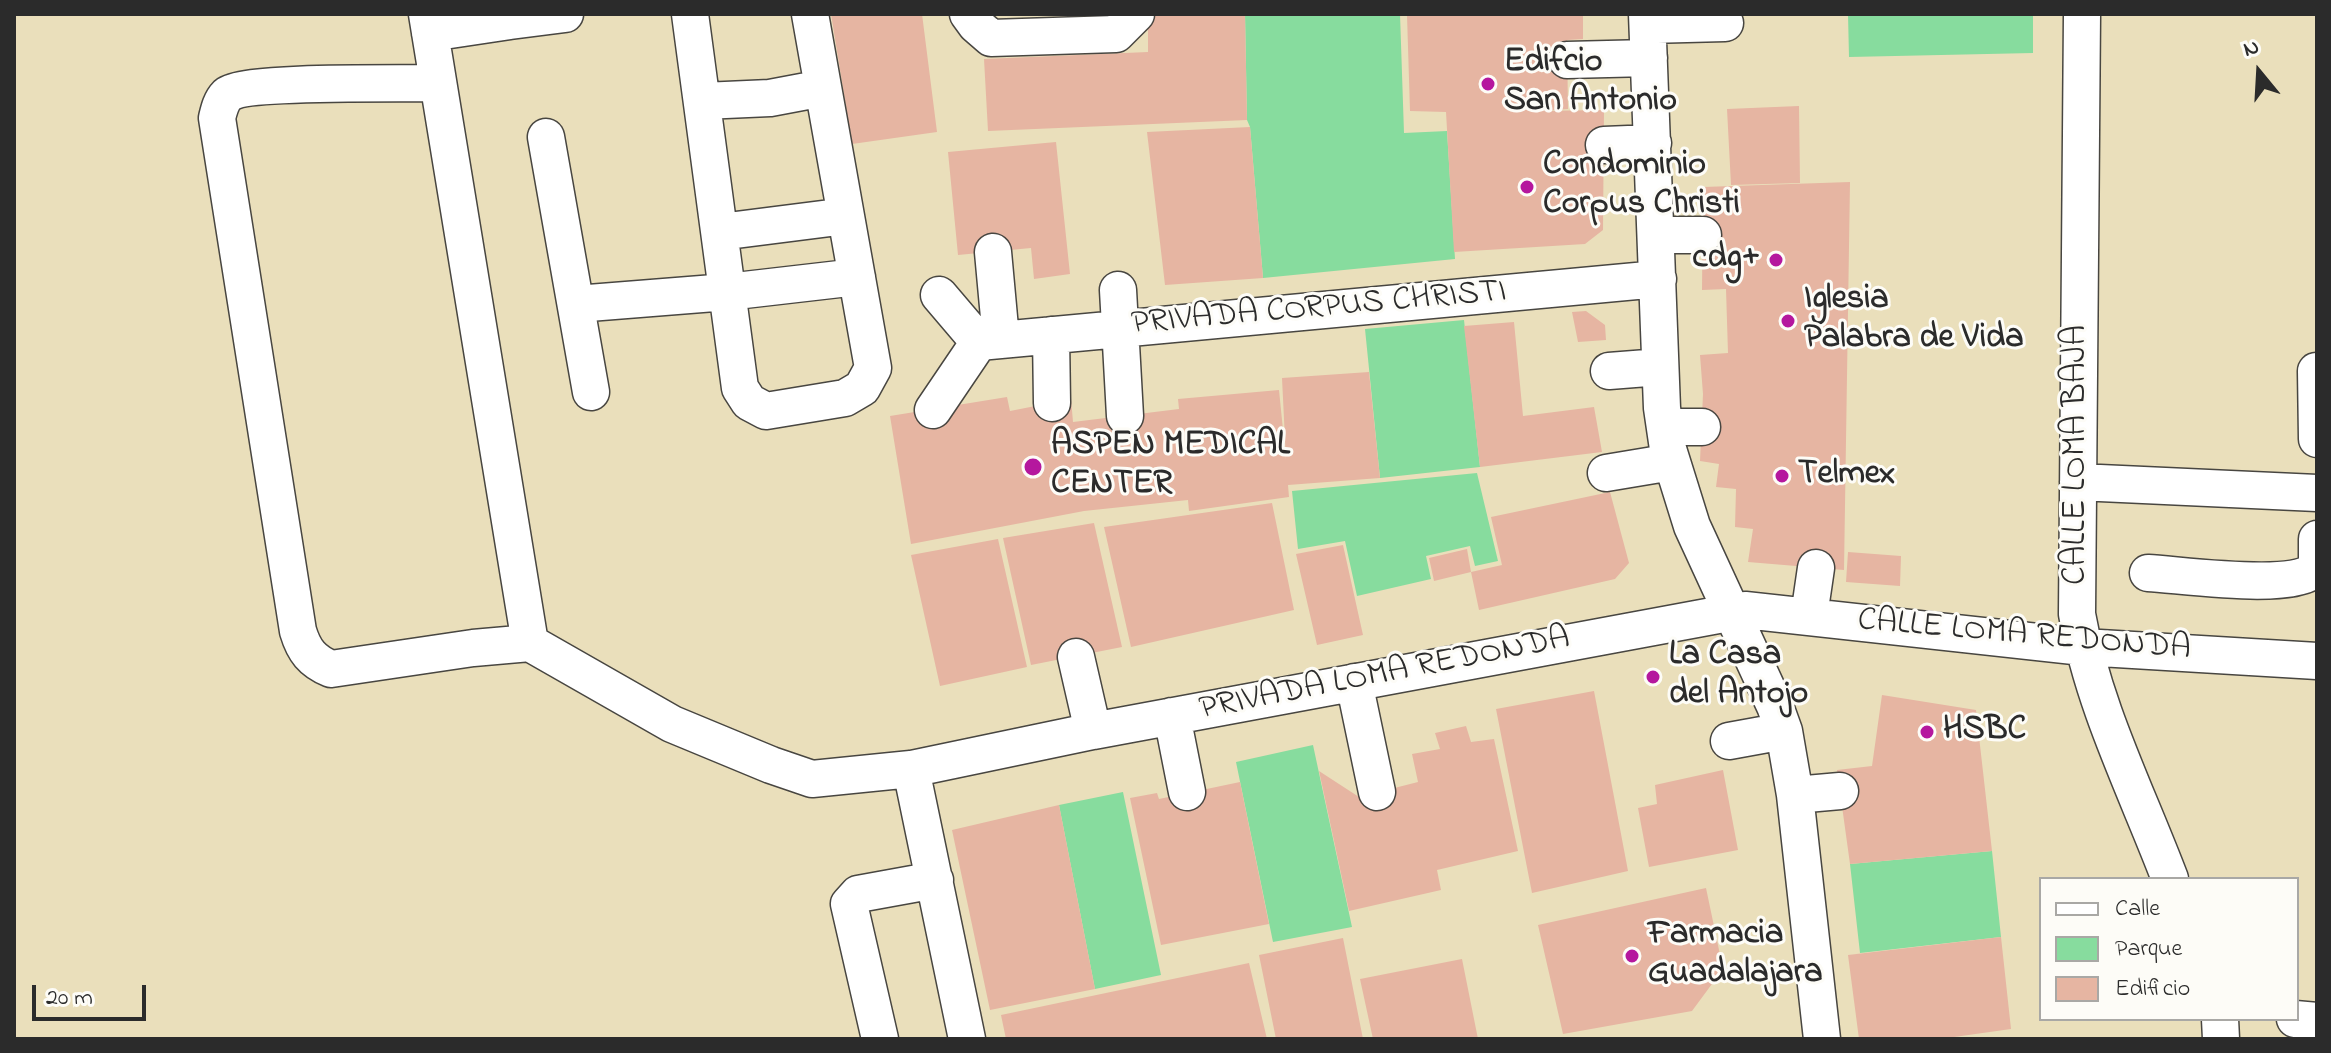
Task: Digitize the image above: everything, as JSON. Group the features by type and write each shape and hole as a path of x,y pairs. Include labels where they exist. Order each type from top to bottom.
{"street":[{"path":"438,83 291,85 239,89 228,94 217,118 298,631 307,653 331,669 473,648 530,643 429,23 565,14"},
{"path":"690,14 740,388 749,402 766,411 845,398 862,388 873,368 810,14"},
{"path":"968,14 991,38 1116,34 1136,14"},
{"name":"CALLE LOMA BAJA","path":"2082,14 2077,614 2083,647 2101,704 2169,877"},
{"path":"1567,60 1648,32 1725,23"},
{"path":"1648,32 1660,367 1665,427 1672,462 1692,526 1784,731 1795,795 1822,1039"},
{"path":"703,101 770,98 823,88"},
{"path":"546,137 591,392"},
{"path":"1604,145 1653,143"},
{"path":"720,232 846,216"},
{"path":"1657,235 1703,235"},
{"path":"933,410 990,341 997,293 984,253"},
{"path":"576,304 727,292 857,277"},
{"name":"PRIVADA CORPUS CHRISTI","path":"990,341 1658,279"},
{"path":"1118,290 1125,416"},
{"path":"939,295 990,341"},
{"path":"1045,395 1051,335"},
{"path":"1609,371 1660,367"},
{"path":"2316,371 2317,439"},
{"path":"1665,427 1702,427"},
{"path":"1606,473 1672,462"},
{"path":"2078,482 2317,493"},
{"path":"2148,573 2286,581 2310,574 2317,568 2317,539"},
{"path":"1809,616 1816,568"},
{"name":"CALLE LOMA REDONDA","path":"1732,611 1760,610 2083,647 2317,661"},
{"name":"PRIVADA LOMA REDONDA","path":"530,643 672,724 812,779 911,769 1038,741 1732,611"},
{"path":"1076,657 1093,731"},
{"path":"1354,682 1377,792"},
{"path":"1172,716 1187,792"},
{"path":"1729,741 1784,731"},
{"path":"911,769 967,1039"},
{"path":"1795,795 1840,791"},
{"path":"872,1032 849,904 858,894 935,880"}],"green space":[{"path":"1245,14 1400,14 1404,133 1447,131 1455,259 1263,278 1247,120"},
{"path":"1848,14 2033,14 2033,53 1849,57"},
{"path":"1464,320 1480,467 1380,478 1365,329"},
{"path":"1477,473 1498,561 1475,566 1470,546 1426,556 1431,579 1357,596 1345,541 1298,549 1292,491"},
{"path":"1313,745 1352,927 1273,942 1236,762"},
{"path":"1123,792 1161,975 1095,989 1059,805"},
{"path":"1992,851 2001,937 1860,953 1850,864"}],"building":[{"path":"831,14 922,14 937,132 852,144"},
{"path":"1148,14 1245,14 1247,120 988,131 984,59 1148,52"},
{"path":"1583,14 1583,39 1567,40 1568,109 1538,111 1604,110 1603,230 1585,244 1454,252 1446,112 1410,111 1407,15"},
{"path":"1799,106 1800,183 1731,185 1727,109"},
{"path":"1250,127 1263,278 1165,285 1147,132"},
{"path":"1056,142 1070,274 1034,279 1031,248 958,255 948,152"},
{"path":"1850,182 1844,570 1748,562 1753,529 1735,527 1736,489 1716,487 1719,464 1700,461 1703,394 1700,355 1728,353 1726,289 1702,290 1703,187"},
{"path":"1586,311 1605,325 1606,340 1578,342 1572,312"},
{"path":"1514,322 1523,416 1594,407 1602,452 1480,467 1464,326"},
{"path":"1369,372 1380,478 1288,485 1289,497 1189,511 1188,500 1084,511 911,544 890,416 1007,397 1010,411 1071,399 1073,422 1179,409 1178,399 1279,390 1286,460 1282,378"},
{"path":"1610,492 1629,563 1615,579 1479,610 1471,572 1502,565 1491,517"},
{"path":"1272,503 1294,610 1131,647 1104,527"},
{"path":"1094,523 1122,647 1031,665 1003,538"},
{"path":"998,539 1027,667 940,686 911,555"},
{"path":"1343,545 1363,635 1317,645 1296,554"},
{"path":"1467,549 1471,572 1434,581 1429,558"},
{"path":"1848,552 1901,556 1900,586 1846,582"},
{"path":"1594,691 1628,871 1532,893 1496,709"},
{"path":"1882,695 1976,710 1992,851 1850,864 1837,770 1872,766"},
{"path":"1466,726 1471,742 1494,739 1518,851 1437,870 1441,890 1349,911 1319,771 1359,797 1418,782 1412,754 1440,749 1435,733"},
{"path":"1723,770 1738,850 1649,867 1638,808 1657,804 1655,785"},
{"path":"1240,782 1269,924 1161,945 1130,798 1157,793 1159,799"},
{"path":"1059,805 1095,989 990,1010 952,830"},
{"path":"1706,888 1723,969 1692,1011 1563,1034 1538,925"},
{"path":"2001,937 2011,1029 1940,1039 1859,1039 1848,955"},
{"path":"1343,938 1363,1039 1276,1039 1259,955"},
{"path":"1462,959 1478,1039 1373,1039 1360,979"},
{"path":"1249,963 1267,1039 1006,1039 1001,1015"}],"place":[{"name":"Edifcio San Antonio","path":"1488,84"},
{"name":"Condominio Corpus Christi","path":"1527,187"},
{"name":"cdg+","path":"1776,260"},
{"name":"Iglesia Palabra de Vida","path":"1788,321"},
{"name":"ASPEN MEDICAL CENTER","path":"1033,467"},
{"name":"Telmex","path":"1782,476"},
{"name":"La Casa del Antojo","path":"1653,677"},
{"name":"HSBC","path":"1927,732"},
{"name":"Farmacia Guadalajara","path":"1632,956"}]}
